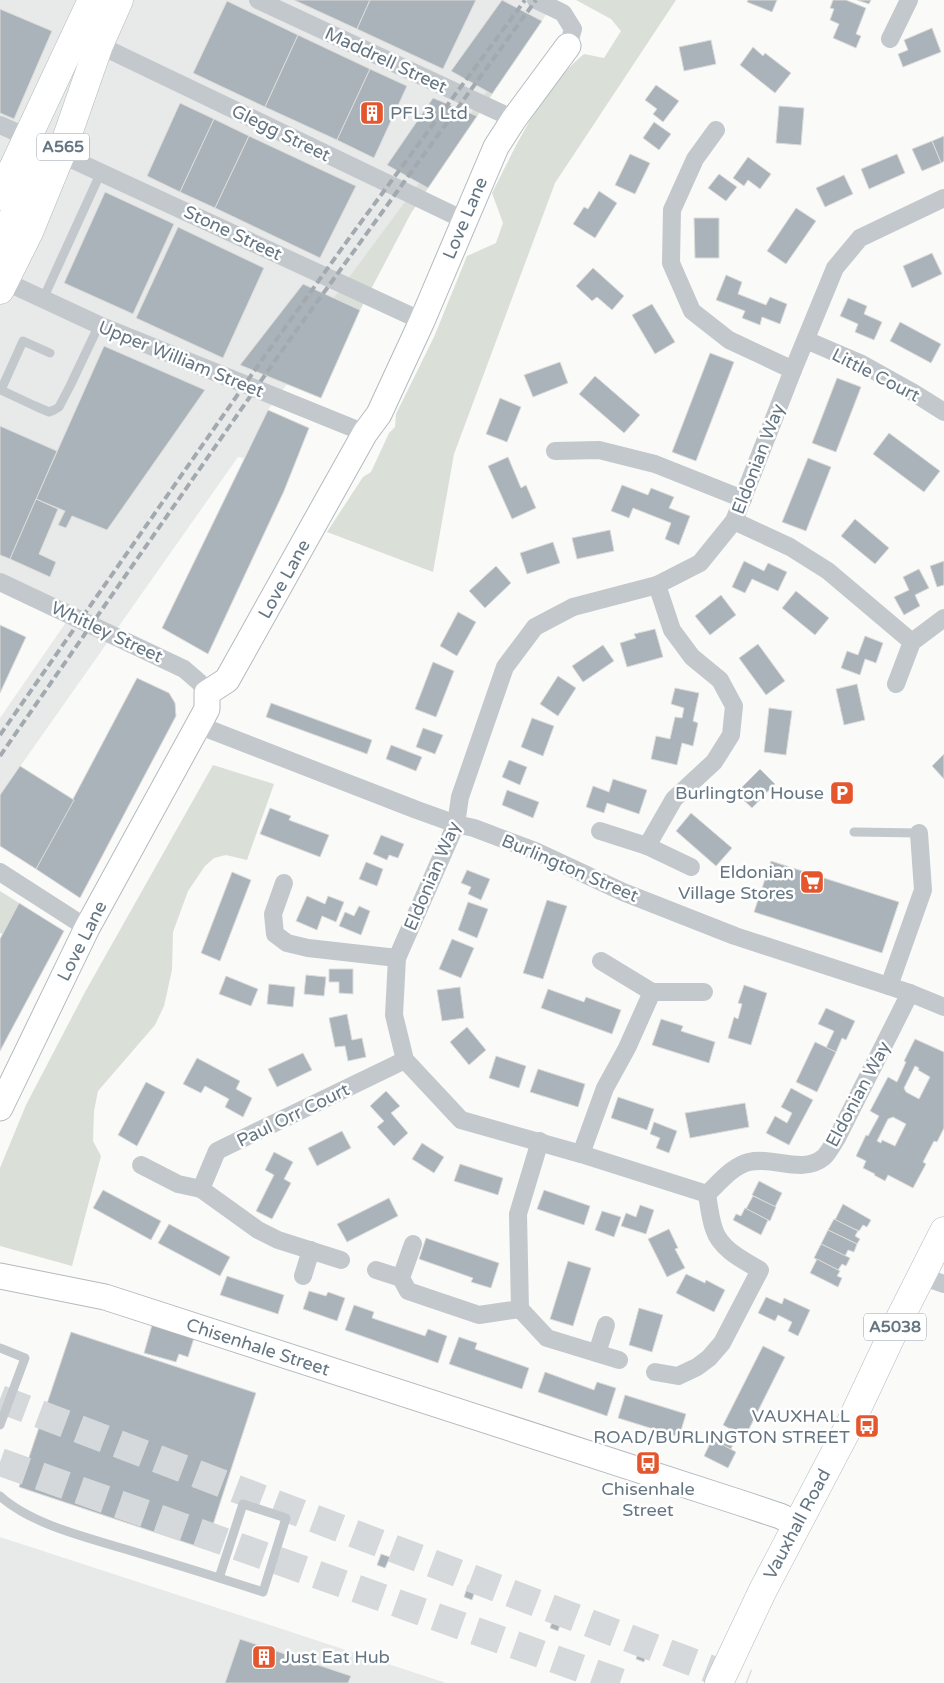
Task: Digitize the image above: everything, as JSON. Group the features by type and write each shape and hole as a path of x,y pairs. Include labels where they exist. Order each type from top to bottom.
{"main road":[{"name":"A565","path":"1,283 29,232 44,146 92,0"},
{"path":"0,246 64,102 99,45 119,0"},
{"name":"A565","path":"0,196 44,146"},
{"name":"Vauxhall Road","path":"718,1683 763,1590 849,1426 896,1326 933,1280 944,1231"}],"street":[{"name":"Maddrell Street","path":"258,0 514,120"},
{"path":"536,0 563,13 573,29 568,46"},
{"path":"890,39 909,0"},
{"name":"Glegg Street","path":"99,45 464,220"},
{"name":"Love Lane","path":"0,1108 7,1076 207,709 207,693 227,680 365,433 378,414 422,320 496,147 568,46"},
{"name":"Stone Street","path":"0,125 422,320"},
{"path":"716,130 695,159 672,210 671,263 692,311 729,340 793,370"},
{"name":"Eldonian Way","path":"910,993 837,1138 823,1157 811,1163 798,1166 762,1160 748,1162 736,1167 707,1194 540,1141 462,1120 405,1060 394,1015 396,958 456,824 460,797 505,668 535,627 573,607 657,585 700,563 734,521 835,268 860,238 944,198"},
{"name":"Upper William Street","path":"1,283 365,433"},
{"name":"Little Court","path":"806,340 862,364 944,412"},
{"path":"554,451 599,450 645,461 743,499"},
{"path":"734,521 790,547 828,570 912,642"},
{"name":"Whitley Street","path":"0,582 184,669 199,682 207,693"},
{"path":"647,846 674,799 714,762 731,735 734,706 720,680 692,657 672,630 657,585"},
{"path":"896,684 912,642 944,618"},
{"name":"Burlington Street","path":"198,724 456,824 474,828 535,851 623,892 735,936 910,993 944,1007"},
{"path":"600,831 647,846 691,867"},
{"path":"889,986 922,890 919,834"},
{"path":"0,872 87,928"},
{"path":"284,883 273,914 274,934 287,943 308,948 396,958"},
{"path":"601,961 652,992 704,992"},
{"path":"581,1154 605,1088 627,1048 652,992"},
{"name":"Paul Orr Court","path":"201,1189 218,1151 405,1060"},
{"path":"540,1141 518,1214 520,1309 546,1338 619,1360"},
{"path":"140,1165 178,1184 201,1189 258,1230 278,1240 341,1260"},
{"path":"655,1372 678,1376 697,1367 709,1358 722,1343 760,1270 737,1257 724,1245 714,1231 707,1194"},
{"path":"401,1278 413,1244"},
{"path":"303,1276 312,1250"},
{"path":"376,1270 401,1278 408,1291 479,1315 520,1309"},
{"name":"Chisenhale Street","path":"0,1276 105,1297 741,1503 797,1524"},
{"path":"597,1353 606,1325"}],"lane":[{"path":"43,299 102,172"},
{"path":"50,354 23,341 1,390 49,412 59,407 99,325"},
{"path":"854,832 919,834"},
{"path":"0,1348 24,1358 0,1425"},
{"path":"0,1496 12,1507 59,1528 263,1592 286,1518 243,1504 219,1578"}],"shaded area":[{"path":"0,0 556,0 411,213 360,310 321,398 287,384 268,410 244,458 238,457 0,795 0,718 71,615 0,582"},
{"path":"576,0 676,0 555,183 454,454 433,572 327,532 363,477 371,472 389,433 395,427 396,414 434,337 467,256 496,243 503,223 492,193 531,119 555,83 569,68 584,54 604,58 621,31 611,19"},
{"path":"517,51 521,52 411,213 360,310 321,398 287,384 333,299"},
{"path":"213,765 274,784 247,860 226,855 214,858 205,866 188,891 173,932 172,970 164,1006 155,1025 98,1091 94,1111 93,1141 101,1156 72,1266 0,1246 0,1168 26,1105 85,992"},
{"path":"0,891 19,903 3,934 0,933"},
{"path":"0,1537 276,1627 446,1683 0,1683"}],"building":[{"path":"294,0 370,0 357,29"},
{"path":"370,0 476,0 443,69 357,29"},
{"path":"502,0 542,21 492,94 451,71"},
{"path":"748,0 777,0 772,12 747,2"},
{"path":"833,0 846,0 866,8 856,34 861,36 856,48 833,38 839,24 830,20 834,9 830,8"},
{"path":"857,0 871,0 869,4"},
{"path":"227,1 298,35 265,107 193,73"},
{"path":"0,9 52,31 14,119 0,113"},
{"path":"932,28 941,52 903,67 898,54 908,50 904,40"},
{"path":"298,35 370,69 337,140 265,107"},
{"path":"711,40 716,64 684,71 679,47"},
{"path":"753,47 763,56 765,53 791,73 775,93 740,65"},
{"name":"PFL3 Ltd","path":"370,69 407,86 374,158 337,140"},
{"path":"656,85 679,101 663,122 653,114 657,109 645,100"},
{"path":"433,98 477,116 428,188 387,165"},
{"path":"180,103 214,119 180,192 147,176"},
{"path":"779,106 804,108 801,145 776,143"},
{"path":"214,119 249,136 215,208 180,192"},
{"path":"654,122 671,134 659,150 643,138"},
{"path":"249,136 356,186 320,258 215,208"},
{"path":"944,136 944,161 941,163 932,141"},
{"path":"932,141 941,163 922,171 912,149"},
{"path":"630,154 650,163 635,194 615,185"},
{"path":"897,154 905,173 869,189 861,169"},
{"path":"748,157 771,174 760,189 748,180 744,186 733,178"},
{"path":"719,174 737,187 726,201 708,188"},
{"path":"844,175 853,194 825,207 816,188"},
{"path":"599,191 617,203 595,238 573,224 584,207 588,209"},
{"path":"105,192 174,224 133,314 64,283"},
{"path":"796,208 816,221 786,264 767,251"},
{"path":"694,218 719,218 719,258 695,258"},
{"path":"178,227 264,268 223,358 136,318"},
{"path":"932,253 942,274 912,288 903,266"},
{"path":"593,268 624,296 612,310 597,297 592,301 576,286"},
{"path":"726,275 742,282 738,294 766,305 770,297 787,304 780,324 762,317 760,325 742,318 745,311 716,300"},
{"path":"303,284 360,310 321,398 240,365"},
{"path":"848,298 867,306 864,314 882,322 874,340 855,332 858,324 840,316"},
{"path":"652,304 675,342 655,354 632,315"},
{"path":"900,322 941,344 931,363 890,341"},
{"path":"104,346 205,390 107,530 72,516 66,528 58,525 65,511 36,499"},
{"path":"710,353 734,362 696,461 672,452"},
{"path":"560,362 568,383 533,397 524,375"},
{"path":"595,376 640,415 624,433 579,394"},
{"path":"837,378 861,387 836,452 812,443"},
{"path":"500,398 521,407 507,442 486,434"},
{"path":"268,410 309,428 284,491 208,654 162,628"},
{"path":"0,426 57,451 10,559 0,555"},
{"path":"889,433 940,471 924,492 873,454"},
{"path":"508,457 521,488 526,485 536,508 512,519 488,466"},
{"path":"808,458 831,467 806,531 782,522"},
{"path":"622,485 648,495 651,488 674,497 669,508 690,516 679,545 665,539 671,523 633,508 629,518 611,511"},
{"path":"36,499 58,509 39,554 56,562 50,577 10,559"},
{"path":"855,519 889,548 875,564 841,536"},
{"path":"610,530 614,551 577,559 572,538"},
{"path":"553,542 560,563 527,574 520,553"},
{"path":"744,561 764,571 768,563 787,572 778,591 752,579 745,593 732,587"},
{"path":"944,561 944,585 937,587 930,566"},
{"path":"496,566 511,583 485,608 469,591"},
{"path":"919,569 929,588 915,595 920,606 904,615 894,597 909,590 903,577"},
{"path":"796,591 829,618 815,635 782,608"},
{"path":"721,595 736,615 710,635 695,616"},
{"path":"458,612 476,622 457,656 440,646"},
{"path":"0,625 26,637 0,693"},
{"path":"655,629 663,657 627,667 620,643 636,638 634,634"},
{"path":"865,636 883,643 876,663 865,659 860,675 841,668 847,651 858,655"},
{"path":"758,644 785,681 766,695 739,658"},
{"path":"603,645 614,661 583,682 572,666"},
{"path":"433,662 454,671 436,717 415,709"},
{"path":"558,676 576,688 558,716 540,704"},
{"path":"137,678 169,693 175,703 176,716 80,898 36,869"},
{"path":"857,684 865,720 844,725 836,689"},
{"path":"675,688 699,693 693,721 698,723 693,746 682,743 677,765 651,759 656,736 670,739 675,717 682,718 684,708 671,704"},
{"path":"271,703 372,740 367,754 266,717"},
{"path":"769,708 792,711 786,755 764,752"},
{"path":"532,718 554,726 543,756 521,747"},
{"path":"423,728 443,735 435,754 416,747"},
{"path":"391,745 422,757 416,771 386,759"},
{"path":"944,754 944,779 932,766"},
{"path":"509,760 527,767 520,785 502,777"},
{"path":"20,766 74,800 36,869 0,846 0,795"},
{"path":"760,769 775,784 752,808 736,793"},
{"path":"613,779 647,790 639,814 607,803 604,813 586,807 593,786 609,792"},
{"path":"507,790 539,802 533,818 502,805"},
{"path":"270,808 291,816 289,820 329,835 320,857 260,834"},
{"path":"691,813 732,848 716,866 676,831"},
{"path":"381,835 404,844 398,858 389,855 387,860 373,854"},
{"path":"771,861 899,902 882,953 754,912"},
{"path":"366,862 383,869 377,886 359,879"},
{"path":"467,870 490,879 481,900 468,894 471,887 461,883"},
{"path":"232,872 251,880 220,961 201,953"},
{"path":"307,896 325,904 328,896 344,902 336,922 322,916 317,930 296,921"},
{"path":"547,900 567,906 543,979 523,973"},
{"path":"468,902 488,909 477,938 458,930"},
{"path":"19,903 64,931 0,1051 0,939"},
{"path":"359,906 370,911 361,935 339,926 345,912 354,916"},
{"path":"452,939 474,948 461,978 439,969"},
{"path":"329,969 353,969 353,994 339,993 339,982 329,982"},
{"path":"306,975 326,977 324,996 304,994"},
{"path":"226,976 258,989 251,1006 219,994"},
{"path":"269,984 295,987 293,1007 267,1004"},
{"path":"744,985 767,993 751,1045 728,1038 734,1017 738,1019 742,1004 738,1003"},
{"path":"460,987 464,1018 442,1021 437,990"},
{"path":"548,989 584,1002 586,997 621,1010 612,1034 541,1008"},
{"path":"826,1008 855,1021 846,1040 842,1038 836,1052 826,1048 834,1031 818,1024"},
{"path":"347,1014 352,1040 362,1038 366,1057 348,1061 345,1046 335,1047 329,1018"},
{"path":"661,1019 683,1026 681,1031 715,1042 709,1063 652,1045"},
{"path":"467,1027 486,1050 469,1065 450,1042"},
{"path":"915,1039 944,1052 944,1128 937,1142 934,1141 923,1162 926,1164 913,1188 888,1175 885,1181 874,1175 863,1168 866,1161 856,1156 866,1135 868,1136 879,1116 870,1111 888,1077 897,1082 906,1062 904,1061","holes":["915,1066 930,1077 919,1099 906,1092 904,1088","893,1117 906,1124 895,1146 882,1140 881,1143 877,1141 888,1119"]},
{"path":"815,1042 836,1052 817,1092 796,1082"},
{"path":"303,1053 312,1070 277,1087 268,1069"},
{"path":"496,1056 526,1066 519,1088 489,1078"},
{"path":"197,1058 240,1081 236,1089 252,1098 243,1117 225,1107 229,1099 205,1086 201,1093 183,1084"},
{"path":"538,1069 585,1084 578,1107 530,1092"},
{"path":"146,1082 165,1092 137,1146 118,1135"},
{"path":"791,1088 813,1100 789,1145 766,1133 775,1116 787,1123 792,1113 781,1107"},
{"path":"386,1091 400,1106 391,1113 408,1133 394,1146 377,1127 384,1121 370,1106"},
{"path":"618,1097 654,1109 647,1130 611,1118"},
{"path":"745,1103 749,1127 690,1138 685,1113"},
{"path":"654,1122 677,1131 669,1153 656,1148 660,1138 650,1134"},
{"path":"342,1131 351,1148 317,1166 308,1148"},
{"path":"422,1143 444,1157 434,1173 412,1159"},
{"path":"274,1152 293,1162 284,1179 291,1183 272,1219 256,1211 274,1175 265,1170"},
{"path":"460,1164 503,1178 498,1195 454,1181"},
{"path":"759,1181 782,1193 775,1207 752,1195"},
{"path":"103,1190 161,1221 151,1240 93,1208"},
{"path":"544,1190 590,1206 584,1225 537,1209"},
{"path":"753,1196 776,1207 770,1221 746,1209"},
{"path":"389,1198 398,1216 347,1242 337,1224"},
{"path":"843,1204 871,1220 867,1227 863,1225 859,1231 835,1220"},
{"path":"640,1205 654,1210 646,1234 621,1226 626,1213 636,1217"},
{"path":"745,1208 768,1220 761,1235 733,1220 736,1214 741,1216"},
{"path":"602,1211 621,1217 614,1237 595,1230"},
{"path":"834,1219 858,1231 855,1236 860,1239 857,1244 828,1230"},
{"path":"169,1224 230,1257 220,1276 158,1243"},
{"path":"669,1229 678,1248 675,1249 685,1268 667,1277 648,1239"},
{"path":"828,1230 857,1244 854,1252 848,1250 845,1256 821,1244"},
{"path":"426,1238 499,1263 491,1288 471,1282 473,1278 419,1259"},
{"path":"821,1244 850,1258 846,1266 842,1264 838,1270 814,1258"},
{"path":"817,1259 840,1271 837,1276 842,1278 838,1287 810,1273"},
{"path":"568,1261 591,1268 573,1326 550,1319"},
{"path":"686,1274 705,1283 706,1280 725,1290 714,1312 676,1293"},
{"path":"227,1276 284,1295 278,1314 220,1295"},
{"path":"309,1291 326,1296 328,1292 345,1298 337,1321 303,1309"},
{"path":"766,1297 782,1304 784,1298 810,1310 798,1336 788,1331 792,1322 778,1315 775,1321 758,1313"},
{"path":"354,1305 374,1312 372,1318 425,1336 428,1329 447,1336 438,1363 345,1330"},
{"path":"639,1308 663,1315 652,1352 629,1345"},
{"path":"152,1325 194,1338 188,1357 179,1354 176,1362 144,1353"},
{"path":"71,1332 256,1393 205,1549 19,1487"},
{"path":"459,1337 477,1343 475,1349 529,1368 522,1389 449,1364"},
{"path":"763,1346 785,1357 745,1437 723,1425"},
{"path":"545,1372 594,1390 597,1382 616,1388 607,1416 538,1392"},
{"path":"625,1395 686,1414 679,1437 618,1418"},
{"path":"729,1428 738,1434 731,1449 722,1445"},
{"path":"712,1439 736,1452 728,1468 704,1456"},
{"path":"381,1554 390,1557 385,1568 377,1565"},
{"path":"468,1585 476,1588 472,1600 464,1597"},
{"path":"554,1616 562,1619 558,1631 550,1628"},
{"name":"Just Eat Hub","path":"240,1639 351,1676 348,1683 225,1683"},
{"path":"640,1647 648,1650 644,1662 636,1659"}],"tunnel":[{"path":"0,1399 747,1683"},
{"path":"0,1462 622,1683"}],"railway":[{"path":"0,735 264,357 525,0"},
{"path":"0,756 288,342 536,0"}],"place":[{"name":"PFL3 Ltd","path":"372,113"},
{"name":"Burlington House","path":"842,793"},
{"name":"Eldonian Village Stores","path":"812,882"},
{"name":"VAUXHALL ROAD/BURLINGTON STREET","path":"867,1426"},
{"name":"Chisenhale Street","path":"648,1463"},
{"name":"Just Eat Hub","path":"264,1657"}]}
